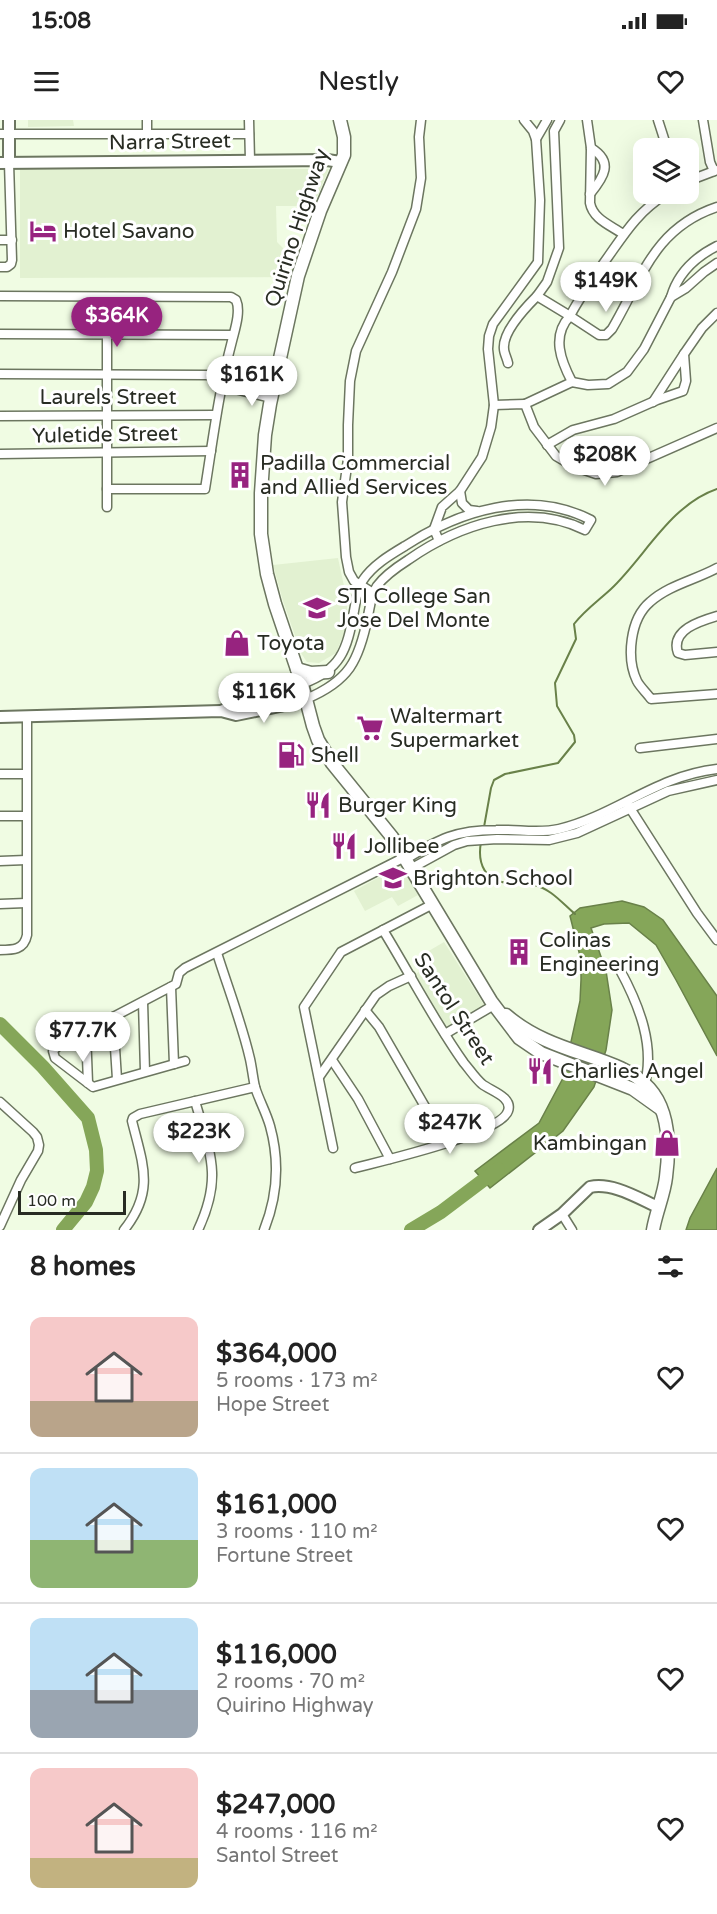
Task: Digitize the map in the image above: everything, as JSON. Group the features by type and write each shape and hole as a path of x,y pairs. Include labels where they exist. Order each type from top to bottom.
{"main road":[{"name":"Quirino Highway","path":"340,120 345,149 320,211 298,276 271,398 263,465 261,534 272,592 318,740 332,763 392,837 494,1005 519,1038 542,1053 604,1079 644,1088"},
{"path":"297,669 311,673 328,672"},
{"name":"Quirino Highway","path":"494,1005 522,1028 631,1073 661,1109 667,1128 666,1179 653,1230"}],"street":[{"path":"4,267 11,264 12,260 12,197 5,163 5,134 9,120"},
{"path":"147,120 147,135"},
{"path":"249,120 250,160"},
{"path":"373,593 354,580 349,572 346,557 342,501 348,459 352,366 362,336 392,272 416,208 421,170 419,137 421,120"},
{"path":"439,541 434,529 442,507 460,491 482,457 491,427 494,405 488,349 493,324 538,262 540,200 536,139 529,124 524,120"},
{"path":"536,139 547,120"},
{"path":"508,363 504,350 506,337 547,282 560,248 554,131 560,120"},
{"path":"587,120 591,148 592,212 623,234"},
{"path":"658,120 664,138"},
{"path":"699,177 715,171 710,162 703,120"},
{"path":"5,134 249,134"},
{"path":"590,194 602,179 604,167 599,153 591,148"},
{"name":"Narra Street","path":"5,163 250,160 341,162"},
{"path":"0,197 12,197"},
{"path":"572,382 560,356 559,346 564,323 631,223 652,204"},
{"path":"537,296 599,335 606,335 621,314 658,247 680,226 717,207"},
{"path":"0,218 12,218"},
{"path":"0,240 12,240"},
{"path":"494,405 525,404 572,382 588,385 608,384 627,372 644,349 671,297 677,279 690,265 717,246"},
{"path":"671,297 717,263"},
{"path":"0,296 231,297 236,300 238,305 216,415 206,489 107,489"},
{"path":"107,297 107,507"},
{"path":"652,402 702,328 717,313"},
{"path":"0,334 233,335"},
{"path":"547,445 573,430 614,419 683,391 686,381 684,354"},
{"path":"0,374 207,375 225,379 234,376 274,385"},
{"path":"225,379 231,388 271,398"},
{"path":"525,404 534,428 556,456 573,466 596,474 617,472 632,467 717,428"},
{"name":"Laurels Street","path":"0,416 216,415"},
{"name":"Yuletide Street","path":"0,454 211,452"},
{"path":"460,491 464,505 469,510 477,512"},
{"path":"0,717 221,711 236,715 306,699 330,688 352,666 362,639 373,593 379,583 423,550 474,527 510,518 532,517 554,520 585,530 591,520 564,510 538,505 510,505 462,516 434,529 377,565 360,584 348,637 341,656 328,672 302,684 221,711"},
{"path":"717,568 684,581 649,602 635,623 630,652 636,680 651,699 717,694"},
{"path":"717,616 692,626 678,636 676,647 678,653 685,655 717,652"},
{"path":"0,950 12,950 23,946 27,935 27,717"},
{"path":"640,748 717,739"},
{"path":"184,1061 93,1086 53,1055 55,1048 176,984 179,973 185,968 408,861 449,836 500,834 549,840 628,805 664,782 717,769"},
{"path":"0,774 26,774"},
{"path":"628,805 668,791 717,780"},
{"path":"628,805 697,913 717,940"},
{"path":"0,816 26,816"},
{"path":"0,861 26,860"},
{"path":"0,904 26,903"},
{"path":"333,1148 304,1006 341,952 433,904"},
{"name":"Santol Street","path":"355,1168 446,1143 490,1127 507,1115 509,1105 504,1097 474,1075 445,1034 382,930"},
{"path":"217,953 250,1058 255,1087 269,1124 277,1168 274,1202 264,1230"},
{"path":"620,970 634,996 647,1047 644,1088"},
{"path":"319,1077 381,990 411,976"},
{"path":"171,987 174,1064"},
{"path":"143,1002 145,1071"},
{"path":"445,1034 494,1005"},
{"path":"365,1010 379,1027 446,1143"},
{"path":"113,1017 117,1079"},
{"path":"86,1031 88,1083"},
{"path":"332,1059 358,1100 390,1159"},
{"path":"123,1230 136,1214 144,1181 142,1154 133,1118 140,1114 255,1087"},
{"path":"195,1101 213,1168 209,1200 198,1230"},
{"path":"0,1102 33,1132 39,1144 38,1151 21,1180 0,1226"},
{"path":"539,1230 562,1214 590,1187 606,1186 658,1207"},
{"path":"562,1214 572,1230"}],"shaded area":[{"path":"28,120 73,120 74,126 28,127"},
{"path":"20,169 329,169 313,206 276,206 277,242 296,261 294,277 20,278"},
{"name":"STI College San Jose Del Monte","path":"338,558 347,600 347,626 336,653 319,663 307,662 301,653 273,565"},
{"name":"Brighton School","path":"401,865 418,895 398,906 392,897 365,911 354,891"},
{"path":"622,901 644,907 663,920 717,996 717,1056 656,945 629,923 604,924 591,928 606,971 612,1010 606,1050 594,1087 563,1131 490,1188 475,1171 539,1123 563,1078 580,1001 581,980 581,960 570,916 580,908"},
{"path":"444,942 486,1008 447,1030 414,975 433,963 427,952"},
{"path":"717,1168 717,1230 686,1230 690,1218"}],"waterway":[{"path":"484,827 494,780 505,774 558,763 575,742 574,735 557,706 555,683 576,639 574,624 611,589 672,519 685,507 717,489"},
{"path":"481,842 482,864 494,879 540,887 556,896 575,914"},
{"path":"0,1024 43,1067 88,1118 96,1150 97,1171 86,1202 63,1230"},
{"path":"411,1230 441,1212 498,1169"}],"place":[{"name":"Hotel Savano","path":"43,231"},
{"name":"Padilla Commercial and Allied Services","path":"240,475"},
{"name":"STI College San Jose Del Monte","path":"317,608"},
{"name":"Toyota","path":"237,643"},
{"name":"Waltermart Supermarket","path":"370,728"},
{"name":"Shell","path":"291,755"},
{"name":"Burger King","path":"318,805"},
{"name":"Jollibee","path":"344,846"},
{"name":"Brighton School","path":"393,878"},
{"name":"Colinas Engineering","path":"519,952"},
{"name":"Charlies Angel","path":"540,1071"},
{"name":"Kambingan","path":"667,1143"}]}
